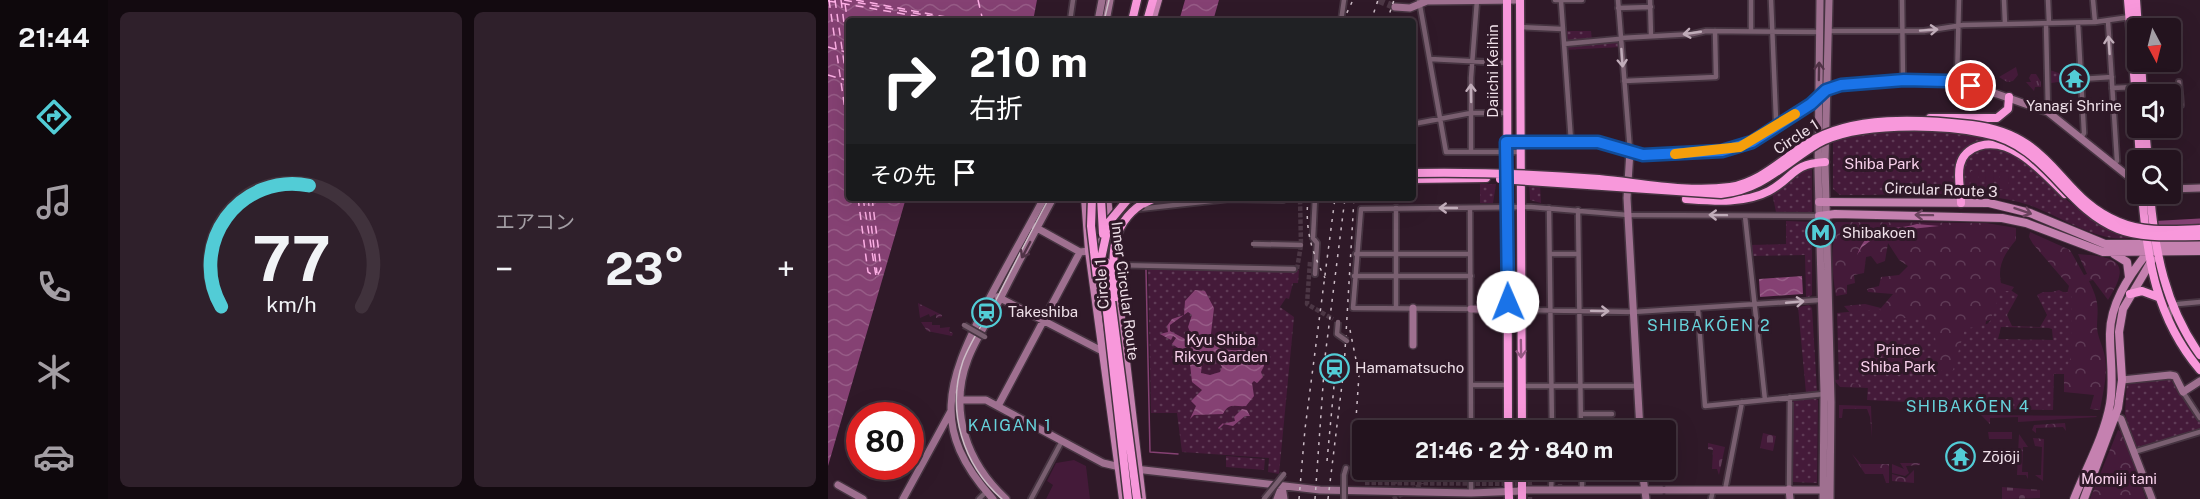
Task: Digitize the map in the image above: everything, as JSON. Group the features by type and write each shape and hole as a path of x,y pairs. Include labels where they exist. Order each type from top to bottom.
{"highway":[{"path":"1131,18 1136,0"},
{"path":"1138,18 1143,0"},
{"path":"1148,18 1153,0"},
{"name":"Daiichi Keihin","path":"1507,0 1508,420"},
{"name":"Daiichi Keihin","path":"1520,0 1519,207 1522,420"},
{"path":"2128,0 2135,84"},
{"path":"2136,0 2137,18"},
{"path":"1808,143 1833,127 1858,119 1897,117 1993,119 2001,117 2011,102"},
{"name":"Circle 1","path":"1416,173 1523,173 1721,188 1760,177 1808,143 1838,128 1864,123 1955,123 1992,128 2013,135 2036,149 2087,201 2115,220 2143,228 2200,229"},
{"name":"Circle 1","path":"1416,179 1503,178 1702,194 1730,193 1763,182 1816,145 1847,132 1882,128 1955,130 1992,134 2023,148 2041,162 2075,198 2099,219 2119,229 2142,235 2200,236"},
{"path":"1961,203 1959,174 1962,159 1973,148 1992,144 2006,147 2028,159 2072,201 2099,219"},
{"path":"1599,185 1717,201 1756,196 1815,164"},
{"path":"1092,201 1093,248 1137,499"},
{"name":"Inner Circular Route","path":"1101,201 1119,388"},
{"name":"Circle 1","path":"1119,388 1101,251 1109,222 1126,201"},
{"name":"Circle 1","path":"1119,388 1114,244 1120,226 1128,215 1150,201"},
{"path":"2146,204 2153,245 2172,306 2199,350"},
{"path":"2153,245 2149,264 2158,298 2183,349 2200,370"},
{"path":"2130,294 2142,291 2158,298"},
{"path":"1119,388 1130,499"}],"main road":[{"path":"1153,18 1158,0"},
{"path":"1085,201 1085,252 1123,499"},
{"path":"1107,201 1142,499"},
{"name":"Circular Route 3","path":"1822,202 1961,203 2014,208 2104,244 2200,244"},
{"path":"1959,216 1961,203"},
{"name":"Circular Route 3","path":"1822,215 2002,218 2026,223 2103,252 2153,245 2200,251"},
{"path":"2129,278 2153,245"},
{"path":"2074,499 2112,415 2113,373 2110,329 2129,278 2129,268 2125,260 2114,254 2103,252"},
{"path":"2084,499 2122,380 2119,332 2122,301 2130,294 2149,264"},
{"path":"1119,467 1128,459 1125,429 1131,403"},
{"path":"1130,499 1129,478 1139,470"}],"street":[{"path":"1070,18 1073,0"},
{"path":"1099,18 1102,0"},
{"path":"1107,18 1110,0"},
{"path":"1341,18 1344,0"},
{"path":"1471,152 1472,61 1477,0"},
{"path":"1395,8 1410,8 1420,2 1528,0"},
{"path":"1571,141 1562,1 1582,0"},
{"path":"1618,0 1619,38 1630,151 1627,198 1639,420"},
{"path":"1650,0 1651,36"},
{"path":"1751,0 1751,31"},
{"path":"1771,0 1776,119 1779,124"},
{"path":"1820,0 1819,98 1822,146 1815,164 1822,202 1827,490 1823,499"},
{"path":"1822,128 1826,90 1829,0"},
{"path":"1902,0 1904,80"},
{"path":"1957,82 1959,0"},
{"path":"2004,0 2005,24"},
{"path":"2048,0 2048,112"},
{"path":"2093,0 2094,22"},
{"path":"1420,2 1446,152 1519,152"},
{"path":"1618,8 1651,7"},
{"path":"1828,31 1903,31 1959,26 2078,23 2130,17"},
{"path":"2108,21 2117,161 2114,165"},
{"path":"2078,23 2084,133 2081,138"},
{"path":"1520,27 1562,29"},
{"path":"1624,81 1716,77 1715,31"},
{"path":"1563,44 1715,31 1820,32"},
{"path":"1430,59 1506,63"},
{"path":"2081,80 2112,77"},
{"path":"1506,142 1604,143 1652,155 1722,151 1752,142 1819,98 1826,90 1854,82 1904,80 1957,82 2011,102 2048,112 2127,175"},
{"path":"2112,88 2127,87"},
{"path":"1416,123 1471,112 1507,113"},
{"path":"2181,189 2200,188"},
{"path":"1006,499 987,478 970,453 962,429 960,400 968,357 1000,298 1043,201"},
{"path":"993,499 967,465 953,430 951,410 958,361 992,293 1051,201"},
{"path":"998,406 1085,252 1111,233 1129,214 1146,208 1219,201"},
{"path":"1315,201 1313,238 1317,243 1315,274"},
{"path":"1820,300 1633,312 1353,308 1361,209 1519,207 1628,215 1822,215"},
{"path":"1396,208 1396,308"},
{"path":"1470,208 1471,420"},
{"path":"1549,208 1552,420"},
{"path":"1578,210 1581,420"},
{"path":"1822,215 1820,300 1827,490 1830,499"},
{"path":"1745,216 1765,400"},
{"path":"1033,226 1085,252"},
{"path":"1253,244 1301,245"},
{"path":"1356,254 1470,254"},
{"path":"1551,254 1578,254"},
{"path":"1115,266 1294,269"},
{"path":"1354,276 1471,276"},
{"path":"992,293 1102,351"},
{"path":"2171,327 2170,308 2172,306 2200,302"},
{"path":"1413,308 1413,345"},
{"path":"1698,309 1705,406 1824,394"},
{"path":"1338,322 1337,334 1347,340"},
{"path":"964,325 977,330 985,337"},
{"path":"2122,380 2175,376 2200,418"},
{"path":"2183,392 2200,381"},
{"path":"1471,385 1508,385"},
{"path":"1521,386 1637,386"},
{"path":"1790,397 1790,499"},
{"path":"903,499 951,410 960,400 983,399 1103,463 1139,470 1282,486 1408,495 1451,491 1522,495 1553,490 1827,490"},
{"path":"1725,490 1742,402"},
{"path":"1581,414 1612,414"},
{"path":"2112,415 2121,419 2152,499"},
{"path":"939,431 945,428 953,430"},
{"path":"2133,452 2200,432"},
{"path":"1031,499 1062,441"},
{"path":"1344,499 1346,468"},
{"path":"1264,499 1284,474"},
{"path":"1552,480 1554,499"},
{"path":"1580,499 1582,480"},
{"path":"1643,480 1646,499"},
{"path":"838,485 862,499"},
{"path":"1277,499 1282,486"},
{"path":"1282,486 1284,499"},
{"path":"1711,499 1713,490"},
{"path":"979,499 985,493"}],"green space":[{"path":"1562,31 1591,31 1592,41 1621,39 1621,47 1564,50"},
{"path":"2016,67 2018,75 2013,81 2007,82 1999,77"},
{"path":"2050,70 2070,77 2069,83 2065,81 2051,83"},
{"path":"2031,74 2036,74 2041,82 2041,87 2035,87 2034,91 2026,82 2031,82 2029,78"},
{"name":"Shiba Park","path":"1879,132 1952,132 1990,138 2022,159 2084,213 2133,237 2121,239 2108,237 2080,228 2029,205 1987,196 1840,195 1833,189 1833,141 1848,136"},
{"path":"1812,168 1812,212 1776,212 1772,193 1803,169"},
{"path":"1971,171 1979,171 1978,188 1970,188"},
{"path":"1986,171 1994,171 1993,189 1985,189"},
{"path":"2000,171 2009,172 2008,190 1999,189"},
{"path":"1480,184 1496,184 1493,203 1480,203"},
{"path":"1529,184 1540,184 1541,203 1530,200"},
{"path":"1786,221 1812,222 1812,295 1809,297 1806,297 1805,255 1751,256 1750,245 1786,244"},
{"path":"1836,222 1986,223 2016,228 2016,240 2005,255 2000,271 2001,283 2014,287 1993,319 1986,321 1985,328 1957,375 1869,388 1840,387 1834,380 1847,379 1853,316 1844,306 1865,304 1881,308 1893,294 1868,292 1867,289 1879,286 1881,277 1899,275 1908,266 1899,260 1888,243 1885,261 1877,264 1871,256 1866,257 1864,273 1854,275 1855,283 1847,285 1847,294 1836,296 1832,264 1835,231 1833,225"},
{"path":"2030,232 2070,250 2084,275 2087,274 2078,254 2111,260 2120,270 2108,300 2093,280 2089,281 2098,308 2097,330 2106,367 2100,410 2090,409 2094,395 2064,392 2064,368 2053,341 2052,329 2042,326 2048,316 2038,296 2059,290 2067,294 2069,286 2033,244 2029,237"},
{"name":"Kyu Shiba Rikyu Garden","path":"1148,268 1299,270 1298,283 1293,283 1289,299 1286,298 1280,307 1294,317 1279,474 1268,472 1269,458 1182,452 1177,413 1151,413"},
{"name":"Prince Shiba Park","path":"2001,291 2012,291 2018,295 2007,315 2012,326 2040,327 2047,315 2037,295 2043,292 2072,292 2071,357 2064,374 2054,374 2053,410 1921,408 1908,402 1867,400 1868,386 1839,381 1837,313 1880,309 1883,316 1890,319 1920,317 1935,336 1939,373 1942,370 1953,370 1965,329 1987,324","holes":["2001,327 2053,328 2053,340 1998,339"]},
{"path":"918,303 942,317 936,318 936,314 930,317 929,314 920,318"},
{"path":"1809,305 1812,308 1817,391 1806,393 1798,307"},
{"path":"921,322 932,322 932,325 940,325 940,328 950,327 949,331 953,333 952,336 927,331"},
{"path":"2170,375 2200,418 2200,432 2134,451 2125,413 2127,380"},
{"path":"1814,398 1818,400 1817,483 1793,482 1793,401"},
{"path":"1839,405 1871,406 1872,437 1867,409 1843,409 1842,418 1839,418"},
{"path":"1981,415 2097,417 2018,422 2018,417 1990,418 1990,424"},
{"path":"2065,423 2066,431 2063,427 2036,428 2036,433 2032,430 2034,425"},
{"name":"Momiji tani","path":"2118,430 2122,432 2146,499 2090,499"},
{"path":"1988,432 2012,432 2012,439 1989,439"},
{"path":"1763,433 1776,436 1773,451 1760,448"},
{"path":"2019,434 2028,447 2023,447 2022,472 2028,472 2028,479 2026,475 2017,475"},
{"path":"2033,438 2044,439 2043,481 2035,475 2041,475 2042,447 2035,446"},
{"path":"1708,443 1725,447 1719,475 1717,469 1712,469 1713,450 1708,449"},
{"path":"1852,454 1861,464 1889,464 1889,483 1886,483 1883,474 1865,474"},
{"path":"1226,456 1265,459 1264,470 1226,467"},
{"path":"1074,460 1086,466 1090,499 1046,499 1053,485 1047,481 1056,463"},
{"path":"1900,463 1920,463 1920,465 1906,466 1909,473 1905,476 1892,473 1892,464 1904,469"},
{"path":"1914,470 1914,483 1892,481 1892,474 1906,478"},
{"path":"2002,487 2040,490 2040,498 2002,499"}],"water":[{"path":"828,0 1037,0 1034,18 846,18 846,201 905,201 828,466"},
{"path":"1185,0 1219,0 1214,18 1180,18"},
{"path":"1917,224 1939,226 1902,230 1877,236 1862,247 1857,255 1862,244 1875,232"},
{"path":"1802,276 1803,294 1760,297 1759,279"},
{"path":"1195,290 1205,291 1214,308 1210,342 1224,349 1261,353 1264,366 1261,372 1263,377 1257,383 1254,381 1252,383 1254,396 1246,406 1230,406 1223,414 1194,415 1190,419 1196,406 1191,401 1202,390 1192,382 1189,355 1172,344 1176,338 1173,336 1171,340 1160,334 1168,332 1167,326 1172,319 1184,315 1185,301","holes":["1188,312 1192,315 1188,327 1193,339 1189,341 1170,331 1170,325","1218,361 1222,367 1220,372 1210,375 1201,373 1202,363"]},
{"path":"1242,409 1247,410 1250,416 1245,416 1233,426 1223,424 1235,421 1234,417"}],"waterway":[{"path":"2146,226 2200,223"},
{"path":"1146,270 1150,452 1178,454"},
{"path":"1219,428 1223,424"}],"ferry route":[{"path":"829,0 846,116"},
{"path":"835,0 846,76"},
{"path":"841,0 846,38"},
{"path":"844,0 941,18"},
{"path":"856,0 951,18"},
{"path":"978,0 982,18"},
{"path":"828,1 927,18"},
{"path":"845,4 847,18"},
{"path":"828,47 846,52"},
{"path":"828,75 846,80"},
{"path":"858,201 868,272 876,277"},
{"path":"864,201 876,276"},
{"path":"868,201 877,273"},
{"path":"872,201 881,269 877,276"}],"tunnel":[{"path":"1378,0 1395,7"},
{"path":"1297,269 1301,245 1300,201"},
{"path":"1310,262 1307,304 1333,319"},
{"path":"1395,480 1395,484"},
{"path":"1530,480 1530,499"},
{"path":"1365,483 1533,484"},
{"path":"1560,484 1560,497"},
{"path":"1393,499 1421,485"}],"tram line":[{"path":"1105,18 1109,0"},
{"path":"1002,499 988,485 968,454 958,418 956,399 958,380 970,345 1047,201"}],"railway":[{"path":"1344,18 1353,0"},
{"path":"1372,18 1378,0"},
{"path":"1388,18 1394,0"},
{"path":"1308,201 1307,220 1310,240 1325,278"},
{"path":"1299,499 1305,429 1335,201"},
{"path":"1315,499 1325,357 1345,201"},
{"path":"1328,499 1344,368 1354,201"},
{"path":"1350,330 1359,375 1356,420"},
{"path":"1327,461 1334,386"}],"slow traffic":[{"path":"1675,154 1722,151 1740,147 1752,142 1795,114"}],"place":[{"name":"Yanagi Shrine","path":"2074,79"},
{"name":"Shibakoen","path":"1821,233"},
{"name":"Takeshiba","path":"987,312"},
{"name":"Hamamatsucho","path":"1334,368"},
{"name":"Zōjōji","path":"1961,457"}],"district":[{"name":"SHIBAKŌEN 2","path":"1709,325"},
{"name":"SHIBAKŌEN 4","path":"1968,406"},
{"name":"KAIGAN 1","path":"1010,425"}],"route":[{"path":"1508,302 1506,142 1598,142 1643,155 1722,151 1752,142 1811,104 1826,90 1841,85 1877,80 1929,80 1957,82 1971,86"}]}
